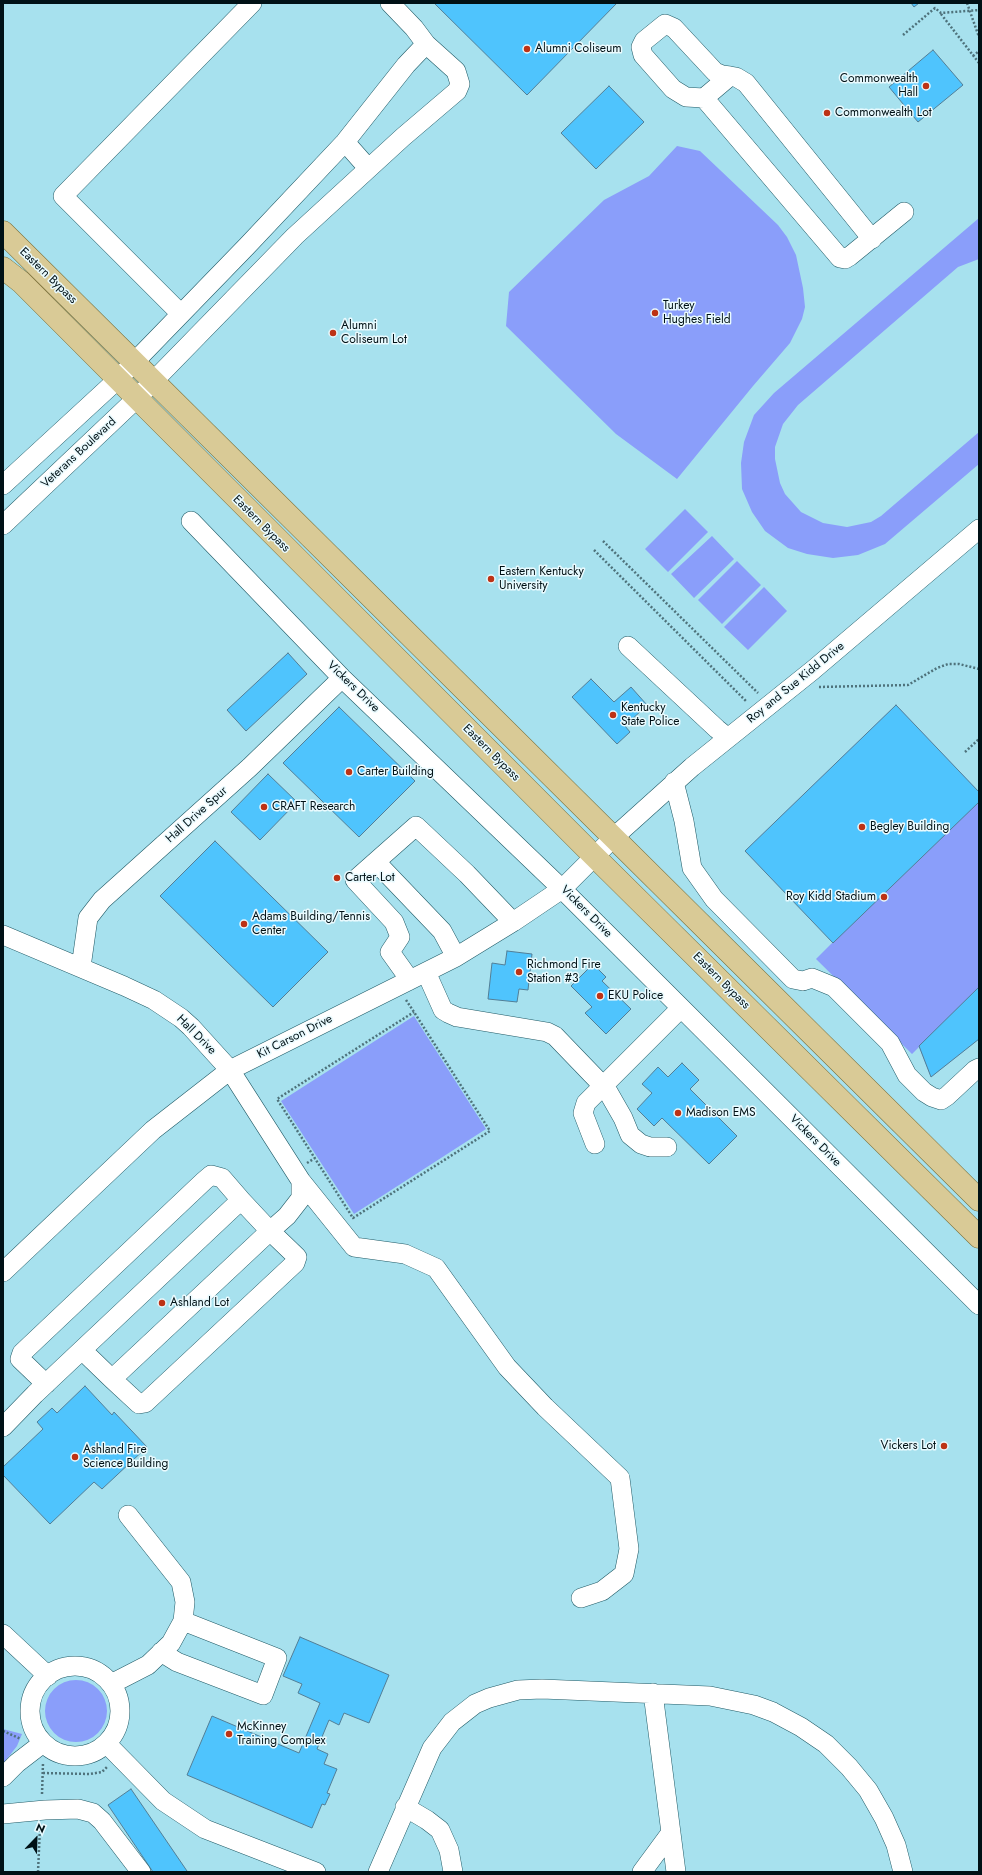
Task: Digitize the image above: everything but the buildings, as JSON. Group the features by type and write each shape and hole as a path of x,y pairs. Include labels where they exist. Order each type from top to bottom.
{"main road":[{"name":"Eastern Bypass","path":"3,232 154,380 613,838 979,1200"},
{"name":"Eastern Bypass","path":"3,268 21,282 136,399 979,1238"}],"street":[{"path":"181,314 63,196 252,3"},
{"name":"Veterans Boulevard","path":"3,525 136,399 266,264 368,168 457,91 460,84 456,71 426,44 414,28 390,3"},
{"path":"730,76 704,98 686,97 673,89 643,55 641,47 644,41 665,24 674,28 715,72 736,77 746,83 872,239"},
{"path":"3,484 135,362 345,142 406,65 426,44"},
{"path":"704,98 840,258 845,259 850,256 904,212"},
{"path":"345,142 368,168"},
{"name":"Vickers Drive","path":"191,521 342,678 562,889 979,1305"},
{"name":"Roy and Sue Kidd Drive","path":"613,838 674,782 813,670 979,529"},
{"path":"628,646 728,738"},
{"name":"Hall Drive Spur","path":"81,967 88,918 102,900 250,767 342,678"},
{"path":"674,782 684,821 692,868 714,899 793,979 803,981 812,978 834,987 890,1043 906,1075 924,1092 932,1097 942,1100 979,1068"},
{"path":"512,922 467,874 416,826 355,880 394,922 400,937 390,952 413,982 443,1010 457,1017 547,1032 555,1036 607,1090 623,1118 630,1135 641,1144 650,1147 666,1147"},
{"name":"Kit Carson Drive","path":"3,1272 153,1130 230,1070 413,982 456,957 562,889 613,838"},
{"path":"376,862 442,931 456,957"},
{"name":"Hall Drive","path":"3,935 81,967 163,1005 191,1027 230,1070 301,1181 354,1247 405,1254 436,1268 507,1367 545,1407 620,1478 628,1549 624,1574 602,1591 582,1598"},
{"path":"595,1144 583,1113 583,1107 681,1008"},
{"path":"41,1389 20,1359 22,1353 211,1175 222,1178 270,1231 297,1257 294,1263 152,1399 145,1403 139,1404 82,1350"},
{"path":"112,1379 287,1216 301,1198 301,1181"},
{"path":"3,1427 41,1389 241,1200"},
{"path":"111,1684 148,1665 171,1643 183,1621 185,1602 181,1582 128,1515"},
{"path":"161,1652 177,1662 263,1695 277,1658 183,1621"},
{"path":"3,1634 48,1676"},
{"path":"66,1667 84,1667 101,1674 111,1684 118,1694 121,1712 117,1730 110,1748 92,1754 74,1757 57,1753 43,1743 33,1728 30,1711 33,1694 38,1686 48,1676 66,1667"},
{"path":"378,1872 432,1748 441,1734 464,1712 489,1698 518,1690 542,1688 710,1696 754,1705 773,1712 801,1727 826,1744 849,1767 868,1790 887,1825 896,1846 903,1872"},
{"path":"653,1693 676,1872"},
{"path":"3,1777 17,1763 43,1743"},
{"path":"110,1748 163,1801 205,1829 310,1870"},
{"path":"405,1808 427,1820 440,1830 449,1850 452,1872"},
{"path":"3,1814 78,1809 93,1813 102,1821 141,1872"},
{"path":"642,1872 670,1834"}],"path":[{"path":"967,3 979,37"},
{"path":"903,35 935,8 941,13 979,63"},
{"path":"941,13 979,10"},
{"path":"973,56 979,51"},
{"path":"603,541 760,695"},
{"path":"594,550 748,704"},
{"path":"819,687 908,685 937,668 948,664 959,664 979,668"},
{"path":"965,752 979,738"},
{"path":"413,982 414,1012 490,1131 455,1154 387,1194 353,1218 277,1099 414,1012"},
{"path":"453,1150 455,1154"},
{"path":"43,1773 77,1775 102,1772 107,1767 110,1748"}],"shaded area":[{"name":"Turkey Hughes Field","path":"677,146 700,151 778,225 787,237 796,255 803,288 805,307 802,319 790,343 677,479 616,434 506,326 509,292 604,200 649,176"},
{"path":"979,218 979,259 958,267 798,405 783,424 775,447 775,459 780,483 785,494 801,512 823,523 847,527 871,522 881,516 979,432 979,464 885,544 858,555 833,558 807,554 788,548 765,531 752,512 742,489 741,463 744,442 754,415 774,393"},
{"path":"685,509 708,532 668,572 645,549"},
{"path":"712,536 734,559 694,598 671,574"},
{"path":"737,561 761,585 722,624 698,600"},
{"path":"764,587 787,611 748,650 724,627"},
{"name":"Roy Kidd Stadium","path":"896,705 979,792 979,1039 931,1077 919,1047 912,1054 816,959 833,942 745,851"},
{"path":"414,1016 486,1129 354,1214 281,1101"},
{"path":"70,1680 82,1680 98,1689 105,1699 107,1711 105,1723 98,1733 82,1742 70,1742 59,1737 50,1728 45,1717 45,1705 50,1694 59,1685"},
{"path":"3,1729 22,1734 17,1746 3,1764"}],"place":[{"name":"Alumni Coliseum","path":"527,49"},
{"name":"Commonwealth Hall","path":"926,86"},
{"name":"Commonwealth Lot","path":"827,113"},
{"name":"Turkey Hughes Field","path":"655,313"},
{"name":"Alumni Coliseum Lot","path":"333,333"},
{"name":"Eastern Kentucky University","path":"491,579"},
{"name":"Kentucky State Police","path":"613,715"},
{"name":"Carter Building","path":"349,772"},
{"name":"CRAFT Research","path":"264,807"},
{"name":"Begley Building","path":"862,827"},
{"name":"Carter Lot","path":"337,878"},
{"name":"Roy Kidd Stadium","path":"884,897"},
{"name":"Adams Building/Tennis Center","path":"244,924"},
{"name":"Richmond Fire Station #3","path":"519,972"},
{"name":"EKU Police","path":"600,996"},
{"name":"Madison EMS","path":"678,1113"},
{"name":"Ashland Lot","path":"162,1303"},
{"name":"Vickers Lot","path":"944,1446"},
{"name":"Ashland Fire Science Building","path":"75,1457"},
{"name":"McKinney Training Complex","path":"229,1734"}]}
